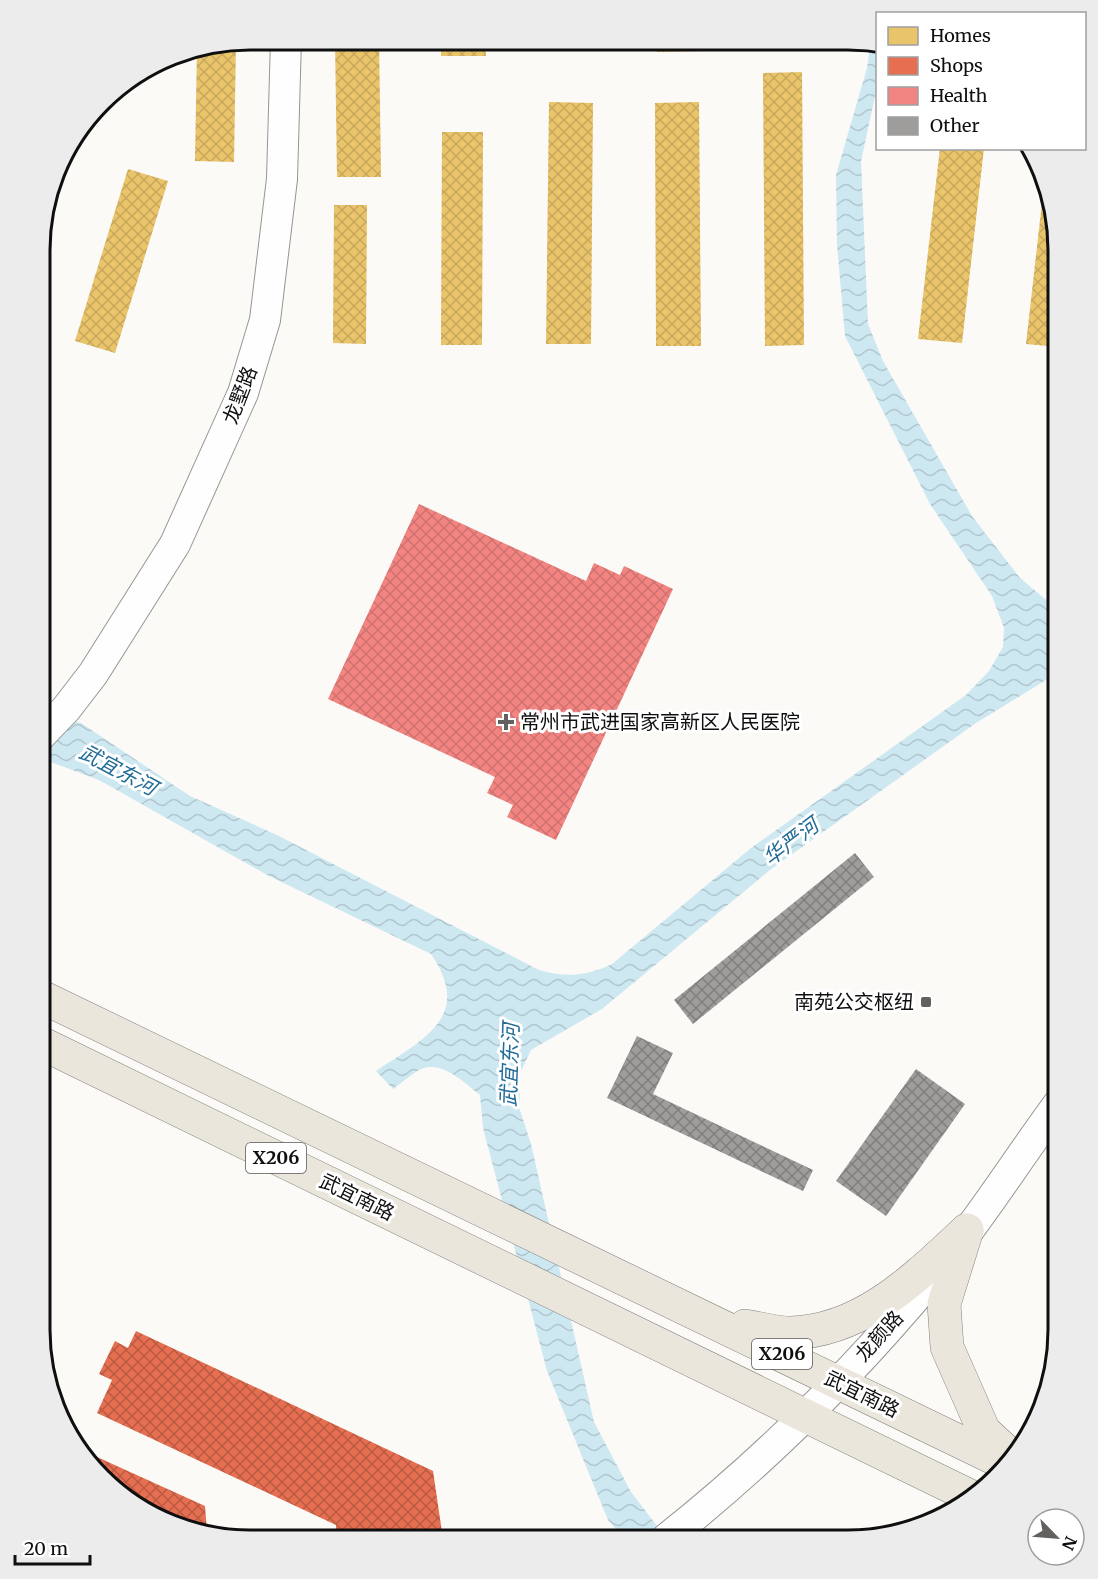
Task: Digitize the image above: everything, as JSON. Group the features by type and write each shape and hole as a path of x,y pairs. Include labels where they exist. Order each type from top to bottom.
{"main road":[{"name":"武宜南路","path":"50,1001 478,1206 999,1461"},
{"name":"武宜南路","path":"50,1047 805,1415"},
{"path":"716,1322 791,1333 844,1323 900,1292 967,1230"},
{"path":"967,1230 944,1304 947,1347 984,1431 1006,1452"},
{"name":"X206","path":"805,1415 964,1493"}],"street":[{"name":"龙墅路","path":"50,726 93,674 175,543 243,393 265,320 282,179 286,50"},
{"name":"龙颜路","path":"677,1530 720,1497 805,1415 931,1279 1048,1118"}],"water":[{"path":"870,51 876,51 876,92 861,161 868,324 883,361 972,516 1020,578 1048,600 1048,679 976,723 770,870 602,1009 531,1050 521,1071 519,1107 531,1144 594,1422 631,1492 660,1530 616,1530 608,1520 547,1371 483,1128 480,1095 453,1074 437,1068 421,1069 393,1089 376,1071 425,1037 437,1024 445,1010 447,994 443,976 431,954 269,876 99,780 50,762 50,714 81,723 190,796 277,835 539,970 567,975 594,971 612,964 751,848 966,695 989,671 1003,647 1004,628 992,596 930,504 845,336 837,245 836,175 867,68"}],"building: Homes":[{"path":"236,50 234,162 195,161 197,57"},
{"path":"335,50 379,50 381,177 337,177"},
{"path":"441,50 486,50 486,56 441,56"},
{"path":"657,50 704,50 704,51 657,52"},
{"path":"802,72 804,345 765,346 763,73"},
{"path":"549,102 593,103 591,344 546,344"},
{"path":"699,102 701,346 656,346 655,103"},
{"path":"442,132 483,132 482,345 441,345"},
{"path":"940,150 984,150 962,343 918,339"},
{"path":"128,169 168,181 115,353 75,341"},
{"path":"1042,200 1048,236 1048,346 1026,344"},
{"path":"334,205 367,205 366,344 333,343"}],"building: Shops":[{"path":"136,1331 433,1471 442,1530 336,1530 336,1525 97,1413 112,1380 99,1374 115,1341 128,1348"},
{"path":"95,1456 205,1506 206,1525 161,1509 138,1496 118,1480"}],"building: Health":[{"path":"419,504 586,581 594,563 620,575 624,566 673,589 556,840 507,817 513,805 487,793 495,777 328,699"}],"building: Other":[{"path":"855,853 874,877 693,1024 674,1000"},
{"path":"637,1036 673,1053 653,1094 813,1170 803,1191 607,1098"},
{"path":"916,1069 965,1104 886,1216 836,1181"}],"place":[{"name":"常州市武进国家高新区人民医院","path":"506,722"},
{"name":"南苑公交枢纽","path":"926,1002"}],"water label":[{"name":"武宜东河","path":"118,770"},
{"name":"华严河","path":"791,842"},
{"name":"武宜东河","path":"510,1065"}]}
